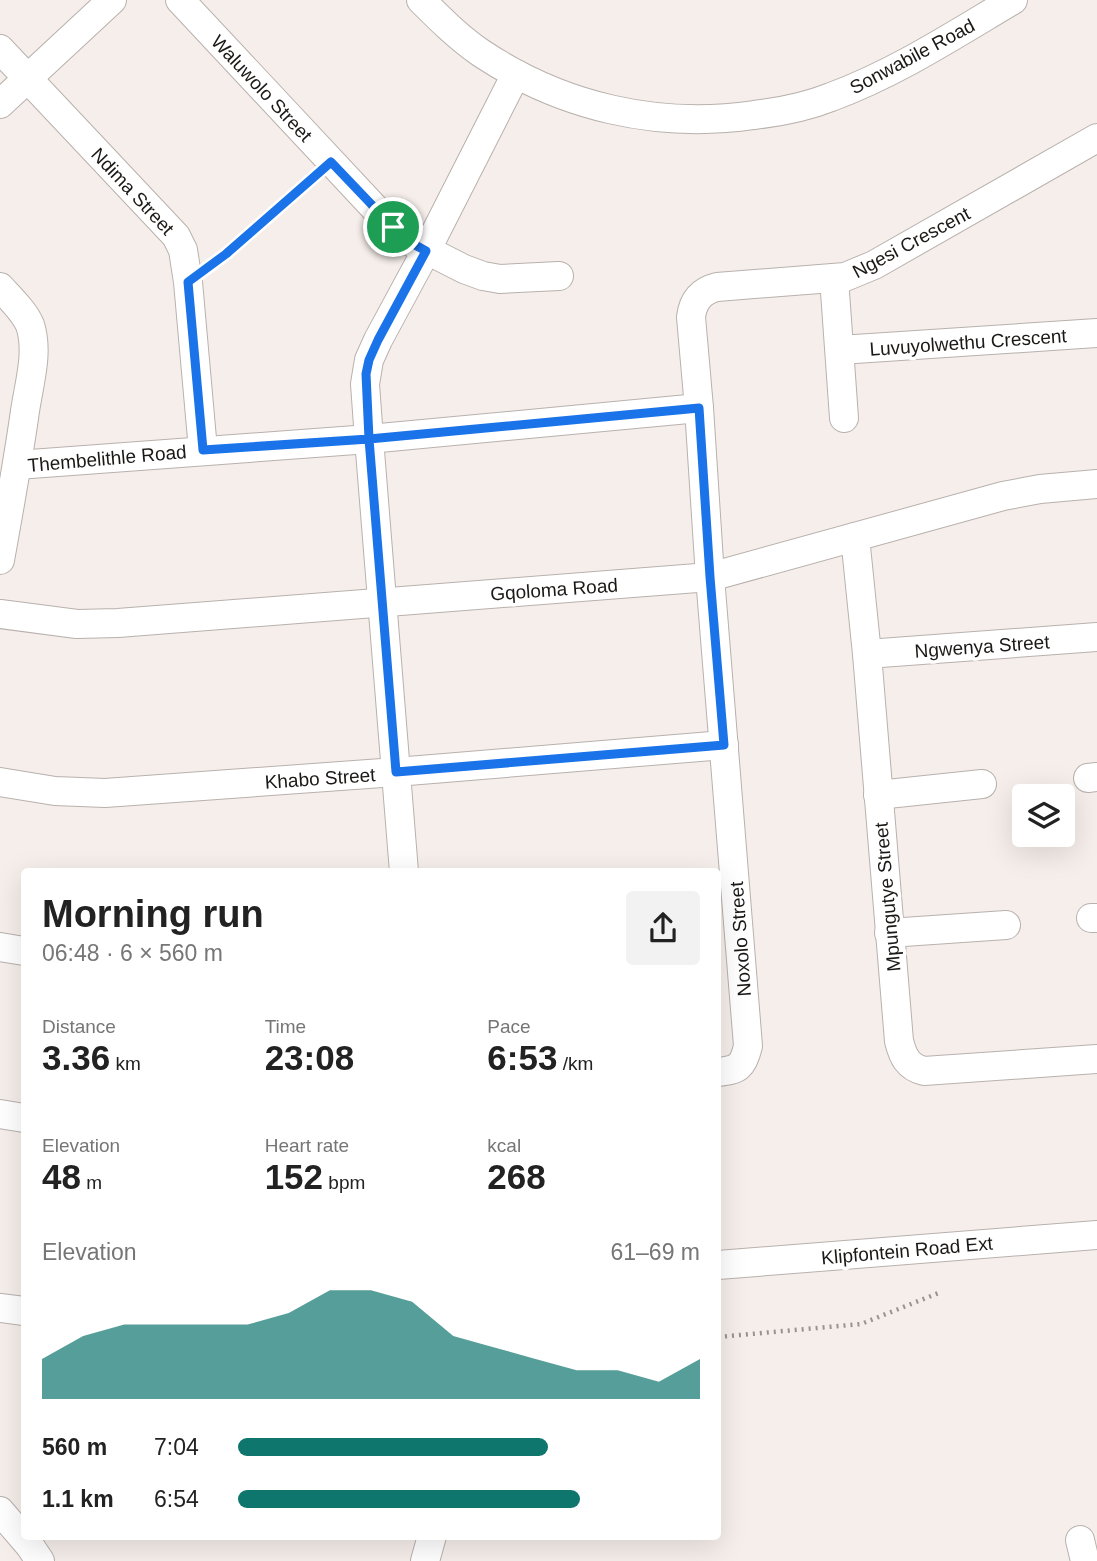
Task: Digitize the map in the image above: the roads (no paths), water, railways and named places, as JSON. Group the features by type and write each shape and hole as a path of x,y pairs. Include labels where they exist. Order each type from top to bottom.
{"street":[{"path":"0,104 112,0"},
{"name":"Waluwolo Street","path":"180,0 408,241 483,276 500,279 559,276"},
{"name":"Sonwabile Road","path":"421,0 461,38 516,74 583,102 641,116 700,120 799,108 829,98 910,61 1013,0"},
{"name":"Ndima Street","path":"0,50 176,236 183,250 188,282 203,450"},
{"path":"404,868 365,384 369,360 378,340 516,74"},
{"name":"Ngesi Crescent","path":"710,577 691,317 697,298 717,287 845,277 874,265 1097,138"},
{"path":"834,278 844,418"},
{"path":"0,287 22,312 33,338 33,358 0,560"},
{"name":"Luvuyolwethu Crescent","path":"840,350 1097,333"},
{"name":"Thembelithle Road","path":"17,465 369,439 699,408"},
{"name":"Gqoloma Road","path":"0,614 77,625 118,623 710,577 1003,495 1097,484"},
{"name":"Mpungutye Street","path":"855,537 899,1041 904,1057 911,1066 925,1071 1097,1059"},
{"name":"Noxolo Street","path":"710,577 724,745 728,912 748,1046 743,1063 736,1069 721,1072"},
{"name":"Ngwenya Street","path":"867,654 1097,637"},
{"name":"Khabo Street","path":"0,782 55,791 105,793 724,745"},
{"path":"878,795 982,784"},
{"path":"890,933 1006,925"},
{"path":"0,947 21,950"},
{"path":"0,1114 21,1118"},
{"name":"Klipfontein Road Ext","path":"721,1265 1097,1234"},
{"path":"0,1308 21,1311"},
{"path":"0,1511 21,1534"},
{"path":"425,1561 431,1540"}]}
